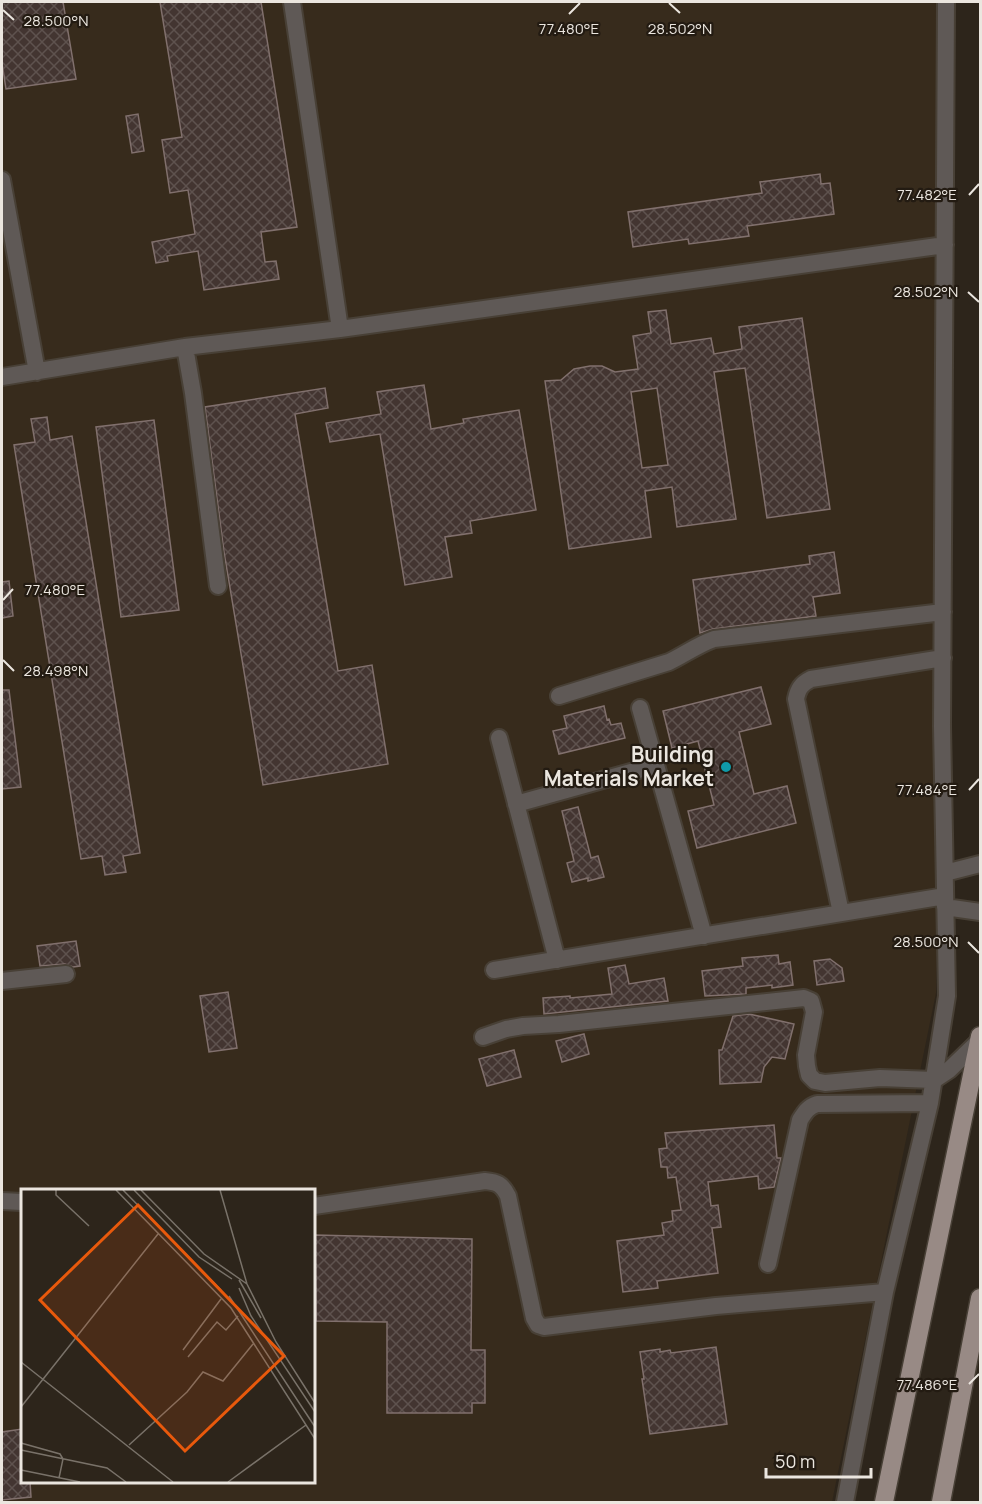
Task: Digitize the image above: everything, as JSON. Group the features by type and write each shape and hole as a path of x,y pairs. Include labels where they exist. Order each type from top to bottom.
{"main road":[{"path":"884,1503 980,1038"},
{"path":"941,1503 981,1298"}],"street":[{"path":"292,2 340,328"},
{"path":"845,1503 885,1292 930,1103 947,996 942,726 946,2"},
{"path":"2,180 37,372"},
{"path":"2,377 185,347 945,245"},
{"path":"185,347 218,586"},
{"path":"560,696 669,662 714,639 943,612"},
{"path":"841,913 796,699 798,690 802,684 811,679 943,658"},
{"path":"640,708 704,936"},
{"path":"500,738 557,960"},
{"path":"516,804 656,765"},
{"path":"945,873 981,864"},
{"path":"494,970 841,913 945,902 981,912"},
{"path":"2,981 66,974"},
{"path":"483,1037 523,1026 804,998 811,1001 814,1012 807,1055 809,1075 815,1081 825,1083 880,1078 934,1080 949,1070 980,1038"},
{"path":"768,1264 800,1120 805,1111 818,1104 930,1103"},
{"path":"315,1206 485,1180 496,1182 503,1187 508,1196 534,1318 538,1325 544,1326 716,1306 885,1292"},
{"path":"2,1201 21,1202"}],"shaded area":[{"path":"2,2 946,2 948,396 936,993 832,1502 2,1502"}],"building":[{"path":"2,2 63,2 76,79 6,89 2,63"},
{"path":"160,2 261,2 297,227 261,232 265,262 276,261 279,279 204,290 198,251 167,256 168,261 156,263 152,242 195,234 188,190 170,193 162,140 182,137"},
{"path":"138,114 144,151 132,153 126,116"},
{"path":"820,174 821,184 830,183 834,214 747,226 749,236 689,244 688,239 633,247 628,212 762,193 760,182"},
{"path":"666,310 671,344 711,338 714,354 742,349 739,327 802,318 830,509 767,518 745,368 714,372 736,519 677,527 672,487 645,491 651,537 569,549 545,381 561,380 574,369 590,366 602,366 615,372 638,369 633,336 651,333 648,312","holes":["657,388 668,465 642,468 631,392"]},
{"path":"424,385 431,429 464,423 463,419 519,410 536,510 470,521 472,533 445,537 452,577 405,585 380,434 330,442 326,423 381,414 377,392"},
{"path":"325,388 328,408 295,414 338,671 372,665 388,764 263,785 224,552 205,407"},
{"path":"47,417 50,440 72,436 140,853 123,856 126,872 105,875 102,856 81,859 14,445 35,442 31,419"},
{"path":"154,420 179,610 121,617 96,427"},
{"path":"834,552 840,593 813,597 816,616 713,629 700,633 693,580 810,564 809,556"},
{"path":"9,581 13,616 2,618 2,582"},
{"name":"Building Materials Market","path":"761,687 771,724 739,732 754,794 787,786 796,823 697,848 688,811 714,805 698,741 672,748 663,711"},
{"path":"2,690 9,690 21,787 2,789"},
{"path":"604,706 607,720 609,719 611,725 621,723 625,738 559,754 553,731 567,728 564,716"},
{"path":"578,807 591,858 598,856 604,877 572,882 567,863 574,861 562,811"},
{"path":"76,941 80,966 73,967 65,964 40,966 37,946"},
{"path":"778,955 779,964 790,962 793,985 746,988 746,994 705,996 702,971 743,966 742,958"},
{"path":"830,959 842,968 844,981 817,985 814,961"},
{"path":"625,965 629,984 664,978 668,1001 544,1014 543,998 612,994 608,968"},
{"path":"228,992 237,1048 209,1052 200,996"},
{"path":"749,1014 794,1024 785,1059 772,1057 764,1067 761,1082 720,1084 719,1050 722,1050 733,1016"},
{"path":"584,1034 589,1054 562,1062 556,1041"},
{"path":"514,1050 521,1077 487,1086 479,1059"},
{"path":"774,1125 777,1158 781,1158 774,1187 759,1189 758,1176 708,1182 711,1206 718,1205 721,1227 712,1228 718,1273 657,1281 658,1288 623,1292 617,1241 664,1235 662,1223 673,1221 672,1211 681,1210 676,1177 668,1178 667,1167 661,1167 659,1149 667,1148 665,1133"},
{"path":"315,1235 472,1239 471,1350 485,1350 485,1403 472,1403 472,1413 387,1413 387,1322 316,1321"},
{"path":"716,1347 727,1424 650,1434 640,1352 660,1349 660,1352 670,1350 671,1353"},
{"path":"21,1429 21,1483 30,1483 31,1497 2,1500 2,1432"}],"place":[{"name":"Building Materials Market","path":"726,767"}]}
